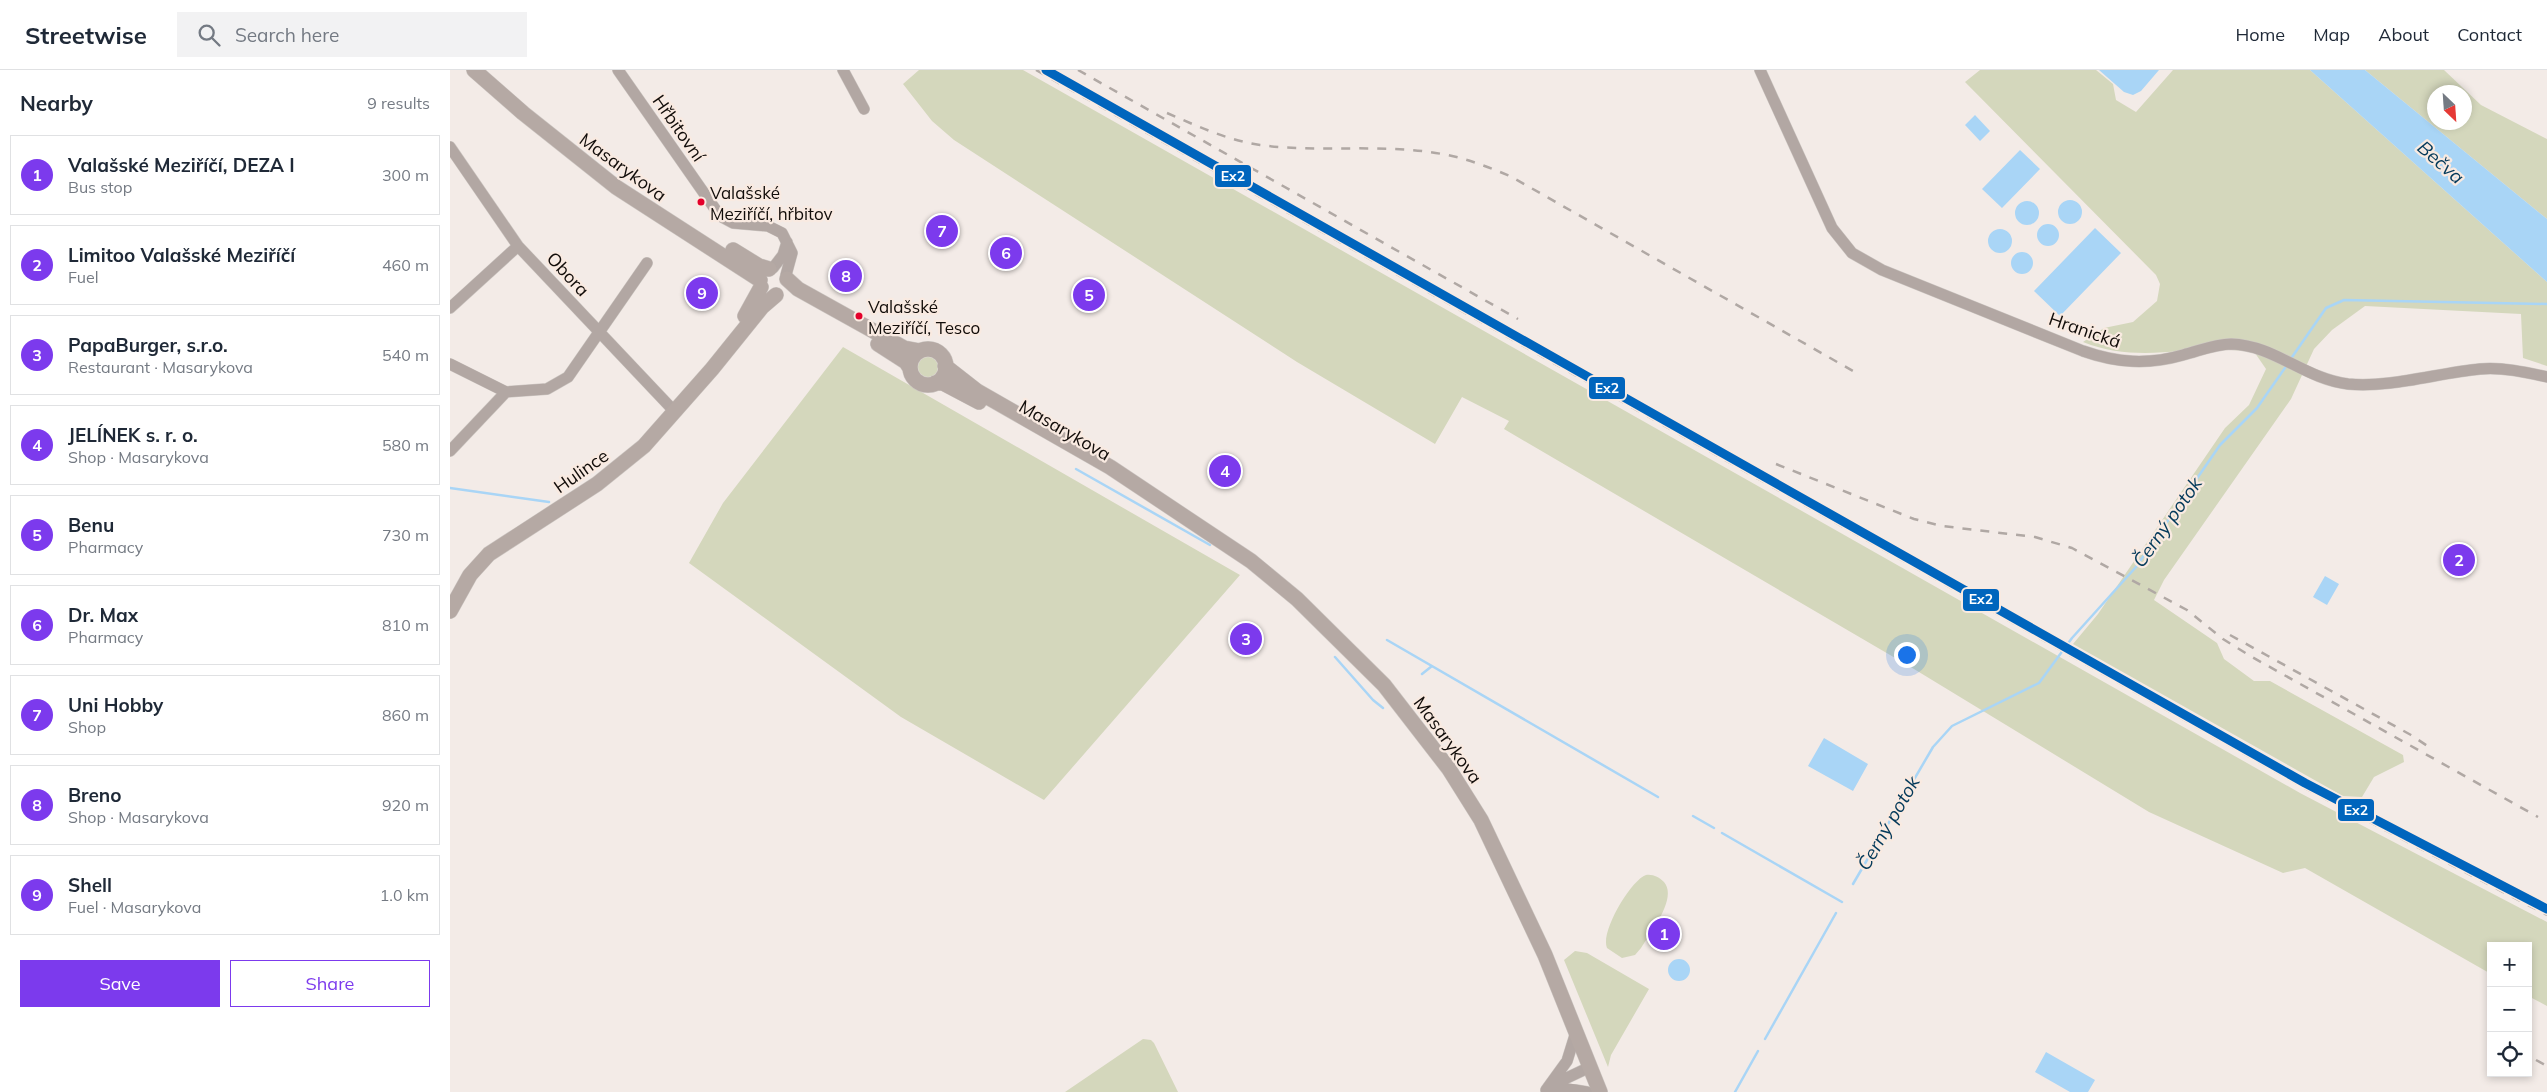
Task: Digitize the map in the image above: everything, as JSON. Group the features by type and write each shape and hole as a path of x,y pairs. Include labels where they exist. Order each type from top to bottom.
{"main road":[{"name":"Masarykova","path":"474,70 638,202 904,348 937,352 942,357 945,366 977,391 1110,467 1251,561 1297,599 1384,686 1431,744 1466,794 1495,847 1545,955 1600,1092"},
{"name":"Masarykova","path":"488,70 576,151"},
{"name":"Masarykova","path":"773,276 767,294 778,295 807,304 883,346 906,362 913,378 918,382 925,385 943,384 972,398 1176,512"},
{"name":"Hulince","path":"726,351 773,276"},
{"name":"Hulince","path":"450,610 470,575 484,559 616,471 644,446 675,412 762,307 778,295"},
{"path":"910,368 912,358 920,351"},
{"path":"935,383 943,376 945,366"}],"street":[{"name":"Hřbitovní","path":"618,70 720,216 740,224 773,228 782,233 792,257 773,276"},
{"path":"843,70 864,109"},
{"name":"Hranická","path":"1760,70 1832,228 1845,246 1869,265 2083,351 2112,360 2155,361 2228,344 2253,346 2322,378 2350,384 2405,380 2481,369 2504,369 2547,377"},
{"name":"Obora","path":"450,148 518,246 675,412"},
{"path":"450,308 518,246"},
{"path":"450,364 506,392 547,389 568,377 647,263"},
{"path":"450,451 506,392"},
{"path":"1544,1091 1566,1061 1576,1032"},
{"path":"1544,1091 1562,1079 1590,1067"},
{"path":"1544,1091 1563,1088 1587,1092"}],"green space":[{"path":"919,70 1023,70 2300,793 2547,922 2547,1006 2532,998 2532,942 2487,942 2487,972 2305,868 2283,873 2149,812 1914,669 1504,429 1509,421 1462,397 1435,444 1297,362 954,140 932,121 903,84"},
{"path":"1980,70 2096,70 2113,84 2116,100 2136,112 2173,70 2310,70 2547,282 2547,366 2523,358 2521,314 2365,306 2332,330 2314,349 2291,399 2164,580 2154,600 2217,643 2224,659 2254,681 2270,681 2403,755 2404,762 2374,777 2362,797 2343,796 2073,644 2098,614 2225,428 2249,405 2266,369 2255,353 2233,350 2127,352 2105,349 2083,342 2104,328 2133,322 2157,301 2160,284 2156,275 1965,82"},
{"path":"2365,70 2444,70 2460,85 2427,85 2427,121"},
{"path":"2472,96 2481,105 2547,139 2547,219 2438,130 2472,130"},
{"path":"843,347 1240,575 1044,800 901,717 689,563 723,503"},
{"path":"928,357 935,360 938,367 935,374 928,377 921,374 918,367 921,360"},
{"path":"1646,875 1656,876 1664,882 1668,897 1656,925 1641,948 1635,955 1622,958 1607,948 1608,931 1612,919 1625,896"},
{"path":"1575,951 1587,953 1649,989 1611,1055 1608,1067 1564,960"},
{"path":"1143,1039 1151,1040 1154,1043 1178,1092 1065,1092"}],"water":[{"path":"2099,70 2159,70 2141,91 2133,95 2124,92"},
{"name":"Bečva","path":"2310,70 2365,70 2427,121 2427,130 2438,130 2547,219 2547,282"},
{"path":"1975,115 1990,131 1980,141 1965,125"},
{"path":"2020,150 2040,169 2002,208 1982,189"},
{"path":"2070,200 2078,204 2082,212 2078,220 2070,224 2062,220 2058,212 2062,204"},
{"path":"2027,201 2035,205 2039,213 2035,221 2027,225 2019,221 2015,213 2019,205"},
{"path":"2048,224 2056,227 2059,235 2056,243 2048,246 2040,243 2037,235 2040,227"},
{"path":"2095,228 2121,253 2060,316 2034,291"},
{"path":"2000,229 2008,233 2012,241 2008,249 2000,253 1992,249 1988,241 1992,233"},
{"path":"2022,252 2030,255 2033,263 2030,271 2022,274 2014,271 2011,263 2014,255"},
{"path":"2325,576 2339,584 2327,605 2313,597"},
{"path":"1824,738 1868,764 1853,791 1808,766"},
{"path":"1679,959 1687,962 1690,970 1687,978 1679,981 1671,978 1668,970 1671,962"},
{"path":"2046,1052 2095,1080 2088,1092 2070,1092 2035,1072"}],"waterway":[{"name":"Černý potok","path":"2290,360 2326,308 2344,300 2547,304"},
{"name":"Černý potok","path":"1853,884 1933,747 1952,726 2039,683 2072,638 2136,567 2220,445 2257,408 2287,365"},
{"path":"1076,469 1210,545"},
{"path":"450,488 549,502"},
{"path":"1387,640 1658,797"},
{"path":"1335,657 1373,700 1383,708"},
{"path":"1422,674 1432,666"},
{"path":"1693,816 1714,828"},
{"path":"1722,833 1842,902"},
{"name":"Černý potok","path":"1765,1039 1836,913"},
{"name":"Černý potok","path":"1735,1092 1758,1051"}],"railway":[{"path":"1036,70 2303,787 2547,915"},
{"path":"1078,70 1518,319"},
{"path":"1167,113 1201,128 1248,143 1283,147 1374,148 1419,151 1451,156 1485,166 1510,176 1853,371"},
{"path":"1776,464 1914,519 1942,526 2035,537 2072,548 2187,610 2223,639 2252,657 2538,817"},
{"path":"2230,635 2411,735 2432,749"},
{"path":"2536,1060 2547,1066"}],"transit line":[{"name":"Ex2","path":"1046,70 2305,783 2547,909"}],"place":[{"name":"Valašské Meziříčí, hřbitov","path":"701,202"},
{"name":"Uni Hobby","path":"942,231"},
{"name":"Dr. Max","path":"1006,253"},
{"name":"Breno","path":"846,276"},
{"name":"Shell","path":"702,293"},
{"name":"Benu","path":"1089,295"},
{"name":"Valašské Meziříčí, Tesco","path":"859,316"},
{"name":"JELÍNEK s. r. o.","path":"1225,471"},
{"name":"Limitoo Valašské Meziříčí","path":"2459,560"},
{"name":"PapaBurger, s.r.o.","path":"1246,639"},
{"name":"Valašské Meziříčí, DEZA I","path":"1664,934"}]}
